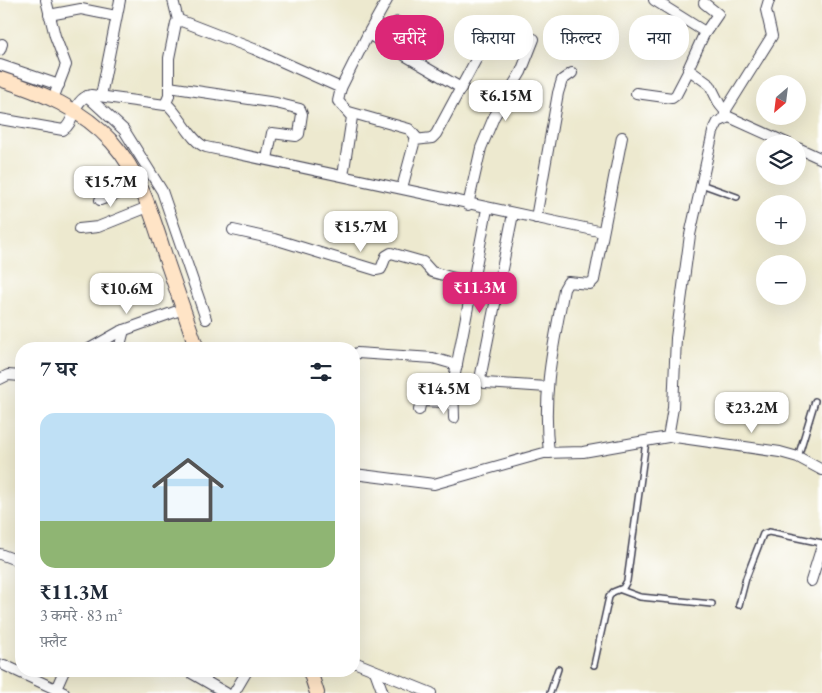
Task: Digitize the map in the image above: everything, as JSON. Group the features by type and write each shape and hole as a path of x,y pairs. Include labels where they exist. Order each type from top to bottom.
{"street":[{"path":"46,0 49,15 66,65 56,92"},
{"path":"101,96 120,0"},
{"path":"167,104 169,58 178,20 173,0"},
{"path":"343,176 352,117 338,101 341,88 387,0"},
{"path":"654,0 705,33"},
{"path":"668,436 673,408 677,330 690,235 713,132 772,36 766,10 769,0"},
{"path":"636,93 672,98 676,95 705,33 718,14 704,3"},
{"path":"49,15 81,9 116,16"},
{"path":"178,20 188,21 341,88"},
{"path":"368,34 375,38"},
{"path":"468,205 481,148 494,118 521,72 534,39"},
{"path":"413,60 461,88"},
{"path":"417,138 434,136 476,60"},
{"path":"0,65 79,104 124,130 162,191 206,319"},
{"path":"689,70 710,85 725,115 770,135"},
{"path":"536,218 558,93 562,80 572,73"},
{"path":"0,78 56,92"},
{"path":"169,87 276,103 300,109 302,114 299,134 296,136 271,133 267,159"},
{"path":"0,120 63,130 67,127 79,104 101,96 159,106 167,104"},
{"path":"79,104 90,121 112,142 138,186 148,207 195,342"},
{"path":"167,104 182,119 200,144 402,188 468,205 603,232"},
{"path":"349,112 360,113 410,129 417,138"},
{"path":"549,452 545,418 547,387 565,285 568,282 590,284 594,280 622,137"},
{"path":"402,188 417,138"},
{"path":"806,152 822,159"},
{"path":"100,200 138,186"},
{"path":"79,229 98,227 148,207"},
{"path":"454,418 453,384 487,209"},
{"path":"513,214 480,378 485,383 547,387"},
{"path":"233,230 274,239 376,270 381,269 386,256 391,253 423,262 432,272 473,283"},
{"path":"102,342 124,330 183,308"},
{"path":"121,342 124,330"},
{"path":"360,353 433,358 457,364"},
{"path":"0,379 15,375"},
{"path":"419,410 420,401 444,402 453,400"},
{"path":"360,474 412,483 434,484 549,452 583,452 668,436 736,444 798,457 822,470"},
{"path":"811,581 822,544"},
{"path":"0,554 15,560"},
{"path":"4,665 15,670"},
{"path":"360,665 431,693"},
{"path":"375,671 383,693"},
{"path":"30,677 60,691 63,677"},
{"path":"198,677 226,693"},
{"path":"234,693 243,677"},
{"path":"312,677 317,693"}],"lane":[{"path":"701,184 737,197"},
{"path":"798,457 815,401"},
{"path":"620,590 627,581 646,441"},
{"path":"739,605 746,578 763,534 768,532 822,544"},
{"path":"594,666 609,597 613,592 620,590 640,596 712,604"},
{"path":"550,693 558,669"}]}
